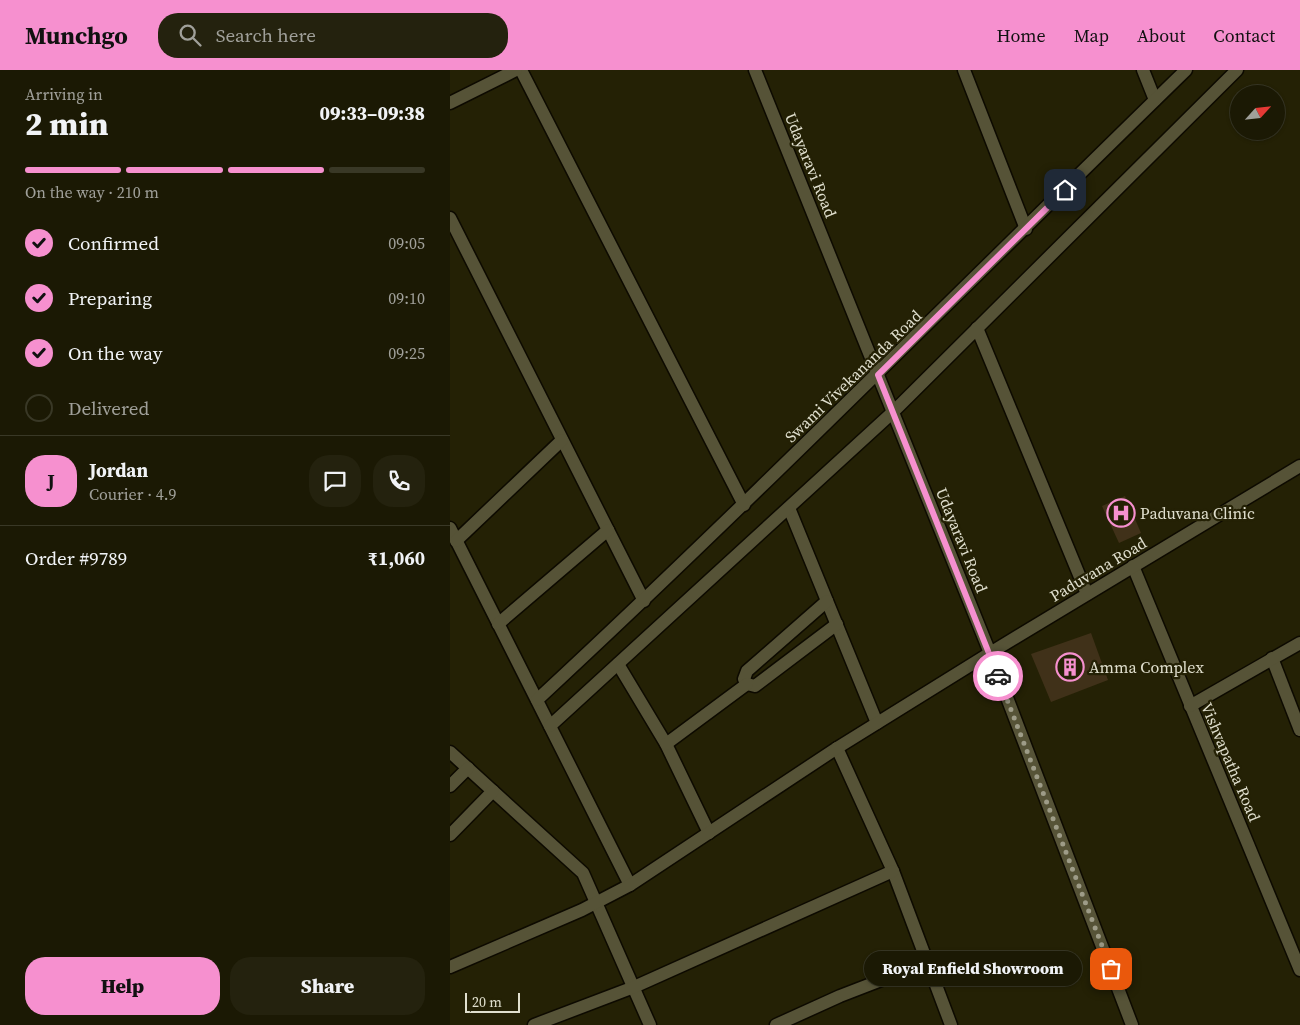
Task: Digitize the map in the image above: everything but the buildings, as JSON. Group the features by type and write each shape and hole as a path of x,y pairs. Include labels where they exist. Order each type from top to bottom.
{"street":[{"path":"450,102 516,70"},
{"path":"521,70 744,504"},
{"name":"Udayaravi Road","path":"755,70 990,653 1132,1025"},
{"path":"964,70 1026,229"},
{"path":"1144,70 1155,100"},
{"name":"Swami Vivekananda Road","path":"537,700 644,601 878,375 1186,70"},
{"path":"550,726 893,412 1237,70"},
{"path":"450,218 644,601"},
{"path":"977,328 1087,594"},
{"path":"456,541 562,440"},
{"name":"Paduvana Road","path":"450,967 596,903 630,885 837,748 990,653 1300,466"},
{"path":"789,508 877,723"},
{"path":"450,528 630,885"},
{"path":"498,624 608,530"},
{"name":"Vishvapatha Road","path":"1133,566 1300,970"},
{"path":"746,684 744,679 746,672 828,601"},
{"path":"666,744 746,684 755,686 837,624"},
{"path":"1190,706 1300,643"},
{"path":"1272,658 1300,730"},
{"path":"618,664 666,744 709,833"},
{"path":"837,748 893,871 951,1025"},
{"path":"450,752 583,874 650,1025"},
{"path":"450,786 468,768"},
{"path":"450,835 493,791"},
{"path":"534,1025 634,987 893,871"},
{"path":"776,1025 840,996 928,962"}],"way so far":[{"path":"998,676 1111,969"}],"place":[{"name":"Paduvana Clinic","path":"1121,513"},
{"name":"Amma Complex","path":"1070,667"},
{"name":"Royal Enfield Showroom","path":"1111,969"}],"route":[{"path":"998,676 878,375 1065,190"}]}
